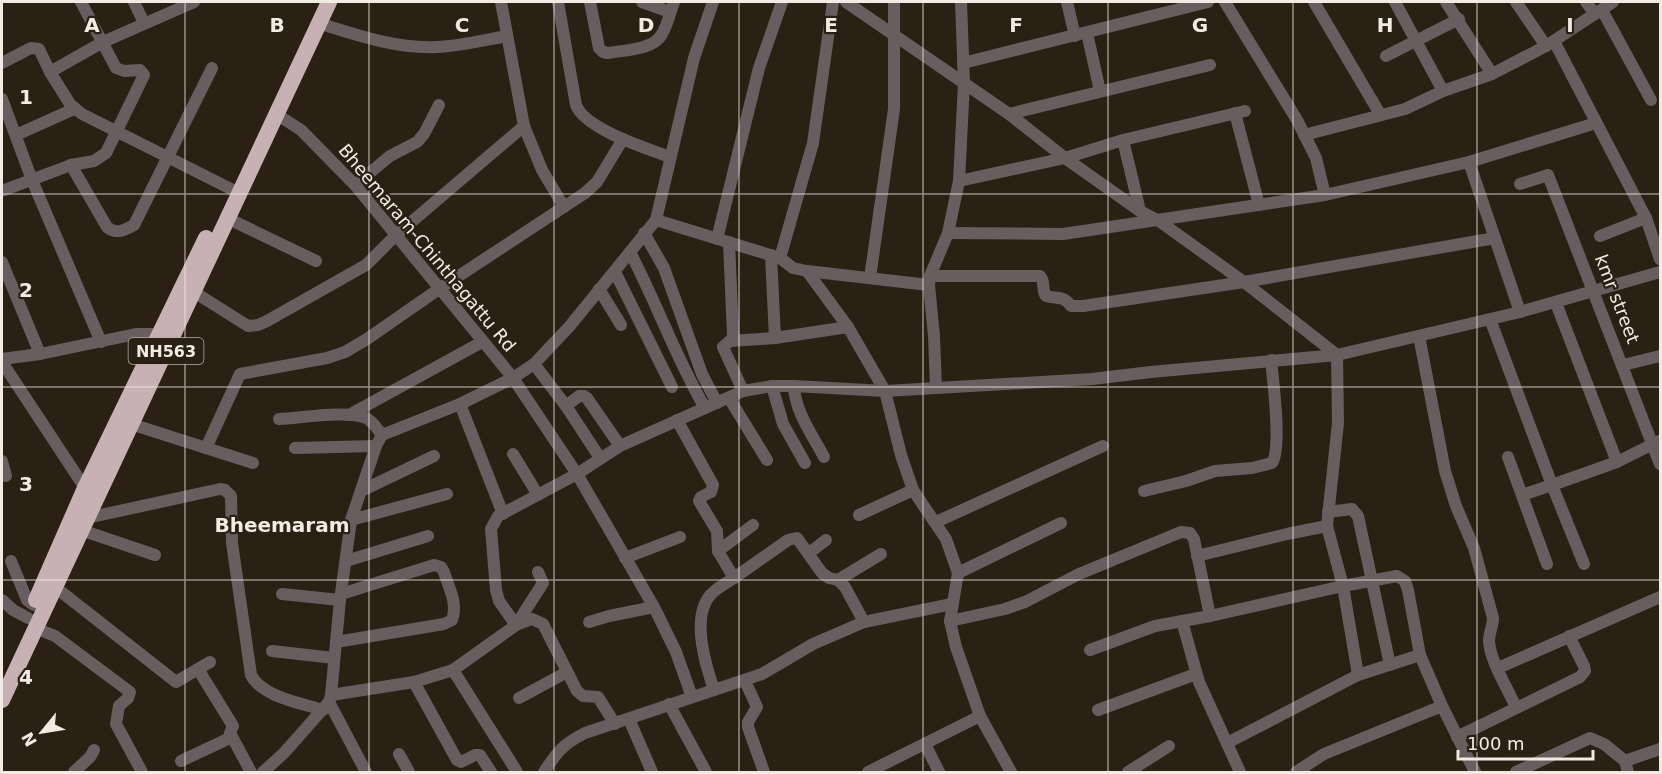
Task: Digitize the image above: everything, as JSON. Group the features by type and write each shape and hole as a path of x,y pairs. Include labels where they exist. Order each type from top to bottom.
{"highway":[{"name":"NH563","path":"2,674 32,617 55,587 131,424 167,334 231,189 318,2"},
{"name":"NH563","path":"2,700 32,617 85,488 167,334 194,292 328,2"}],"street":[{"path":"2,191 71,165 94,161 101,157 144,75 140,70 120,71 116,68 81,2"},
{"path":"135,2 144,23"},
{"path":"50,72 103,42 194,2"},
{"path":"501,2 524,126 542,170 564,207"},
{"path":"558,2 578,111 584,118 623,139 670,157"},
{"path":"591,2 599,48 608,53 652,45 663,33 672,7 642,2"},
{"path":"692,697 676,652 654,607 577,474 513,378 534,364 568,327 656,220 694,58 712,2"},
{"path":"743,391 723,347 733,335 723,241 759,68 782,2"},
{"path":"775,338 775,257 813,143 832,2"},
{"path":"846,2 1009,114 1065,158 1244,282 1337,355"},
{"path":"870,278 894,109 894,2"},
{"path":"936,388 929,280 948,233 959,181 964,83 961,2"},
{"path":"1067,2 1081,34 1100,91"},
{"path":"963,63 1208,2"},
{"path":"1225,2 1297,120 1316,158 1325,195"},
{"path":"1314,2 1380,114"},
{"path":"1395,2 1443,91"},
{"path":"1446,2 1459,19 1492,74"},
{"path":"1516,2 1550,44 1596,123 1646,219 1660,259"},
{"path":"1586,2 1598,12 1651,100"},
{"path":"1304,135 1405,109 1443,91 1492,74 1550,44 1613,2"},
{"path":"1386,56 1459,19"},
{"path":"318,23 373,39 436,47 507,36"},
{"path":"2,62 31,48 39,49 50,72 74,109 231,189"},
{"path":"1009,114 1210,65"},
{"path":"71,165 111,231 118,232 134,225 212,68"},
{"path":"2,99 32,180 101,342"},
{"path":"355,185 390,156 417,142 440,105"},
{"path":"16,135 74,109"},
{"path":"959,181 1065,158 1123,140 1240,112 1259,205"},
{"name":"Bheemaram-Chinthagattu Rd","path":"276,114 301,130 355,185 513,378 379,440"},
{"path":"948,233 1063,234 1325,195 1469,162 1596,123"},
{"path":"194,292 248,326 258,325 366,265 395,236 524,126"},
{"path":"206,448 240,374 327,358 345,352 367,339 439,288 585,193 597,182 623,139"},
{"path":"1123,140 1140,211"},
{"path":"1469,162 1520,312"},
{"name":"kmr street","path":"1520,184 1548,175 1623,365 1657,442 1660,464"},
{"path":"227,218 316,261"},
{"path":"1600,236 1646,219"},
{"path":"656,220 775,257 794,268 807,271 870,278 929,280 1040,276 1043,279 1046,296 1060,297 1071,306 1076,307 1244,282 1495,238"},
{"path":"644,234 664,268 702,374 766,460"},
{"path":"630,252 687,378 705,408"},
{"path":"2,262 40,354"},
{"path":"807,271 848,327 885,391 901,455 913,490 946,539 958,573 950,621 956,647 980,716 1011,772"},
{"path":"615,272 672,387"},
{"path":"516,625 499,600 494,574 491,530 494,522 503,514 577,474 620,446 743,391 772,386 794,386 885,391 1092,379 1337,355 1556,303 1660,272"},
{"path":"599,289 621,325"},
{"path":"1556,303 1617,462"},
{"path":"1490,319 1584,564"},
{"path":"730,341 775,338 848,327"},
{"path":"85,488 2,361 136,334 167,334"},
{"path":"1419,336 1445,471 1456,506 1474,548 1493,618 1489,638 1490,649 1516,707"},
{"path":"349,415 482,342"},
{"path":"1337,355 1338,423 1327,526 1343,586 1358,675"},
{"path":"1623,365 1660,356"},
{"path":"1144,491 1215,471 1252,468 1272,463 1275,458 1276,428 1271,360"},
{"path":"534,364 566,406 600,458"},
{"path":"772,386 783,424 805,463"},
{"path":"794,386 799,411 824,457"},
{"path":"566,406 579,396 587,398 620,446"},
{"path":"460,404 503,514"},
{"path":"263,772 328,702 351,520 379,440 373,423 367,418 349,415 279,420"},
{"path":"677,420 713,485 711,492 701,497 699,501 717,531 718,550 734,578"},
{"path":"131,424 253,463"},
{"path":"295,448 379,440"},
{"path":"1522,495 1617,462 1657,442"},
{"path":"936,522 1103,446"},
{"path":"513,454 538,495"},
{"path":"361,491 434,456"},
{"path":"1508,457 1547,564"},
{"path":"2,461 6,476"},
{"path":"84,524 220,489 229,492 232,543 251,675 255,682 266,691 328,702 414,682 453,670 516,625 532,619 539,621 546,628 580,694 598,697 615,724"},
{"path":"859,515 913,490"},
{"path":"351,520 447,494"},
{"path":"1328,512 1355,510 1390,665"},
{"path":"958,573 1061,523"},
{"path":"84,524 155,555"},
{"path":"718,550 753,525"},
{"path":"1197,556 1327,526"},
{"path":"950,621 1026,602 1079,574 1181,532 1190,533 1194,538 1210,616"},
{"path":"346,561 428,536"},
{"path":"625,558 680,537"},
{"path":"714,690 704,653 701,631 708,598 713,592 792,538 797,538 822,573 838,580 845,587 864,622"},
{"path":"808,553 826,540"},
{"path":"838,580 881,554"},
{"path":"11,561 32,617"},
{"path":"282,594 340,597 434,565 441,567 455,606 452,620 444,624 336,642"},
{"path":"516,625 543,583 538,572"},
{"path":"1090,650 1155,626 1397,576 1405,581 1420,655 1475,772"},
{"path":"55,587 176,682 210,662"},
{"path":"1498,668 1660,597"},
{"path":"2,600 13,610 32,617 130,692 128,698 119,706 116,724 142,772"},
{"path":"544,772 560,748 568,741 585,733 745,681 762,674 813,644 864,622 952,604"},
{"path":"589,622 654,607"},
{"path":"1182,621 1196,674 1240,772"},
{"path":"1457,737 1583,675 1584,666 1569,636"},
{"path":"272,651 334,658"},
{"path":"1227,743 1358,675 1420,655"},
{"path":"198,669 233,726 232,737 251,772"},
{"path":"453,670 517,772"},
{"path":"519,698 567,672"},
{"path":"1098,710 1196,674"},
{"path":"745,681 757,707 748,722 748,727 764,772"},
{"path":"414,682 457,760 460,762 475,755 480,756 491,772"},
{"path":"328,702 366,772"},
{"path":"669,704 706,772"},
{"path":"1296,772 1324,754 1442,706"},
{"path":"873,771 980,716"},
{"path":"629,719 652,772"},
{"path":"181,761 232,737"},
{"path":"1516,772 1590,738 1605,744 1627,767 1660,749"},
{"path":"925,744 939,772"},
{"path":"1128,772 1169,746"},
{"path":"74,772 94,750"},
{"path":"399,754 409,772"}],"district":[{"name":"Bheemaram","path":"282,525"}]}
